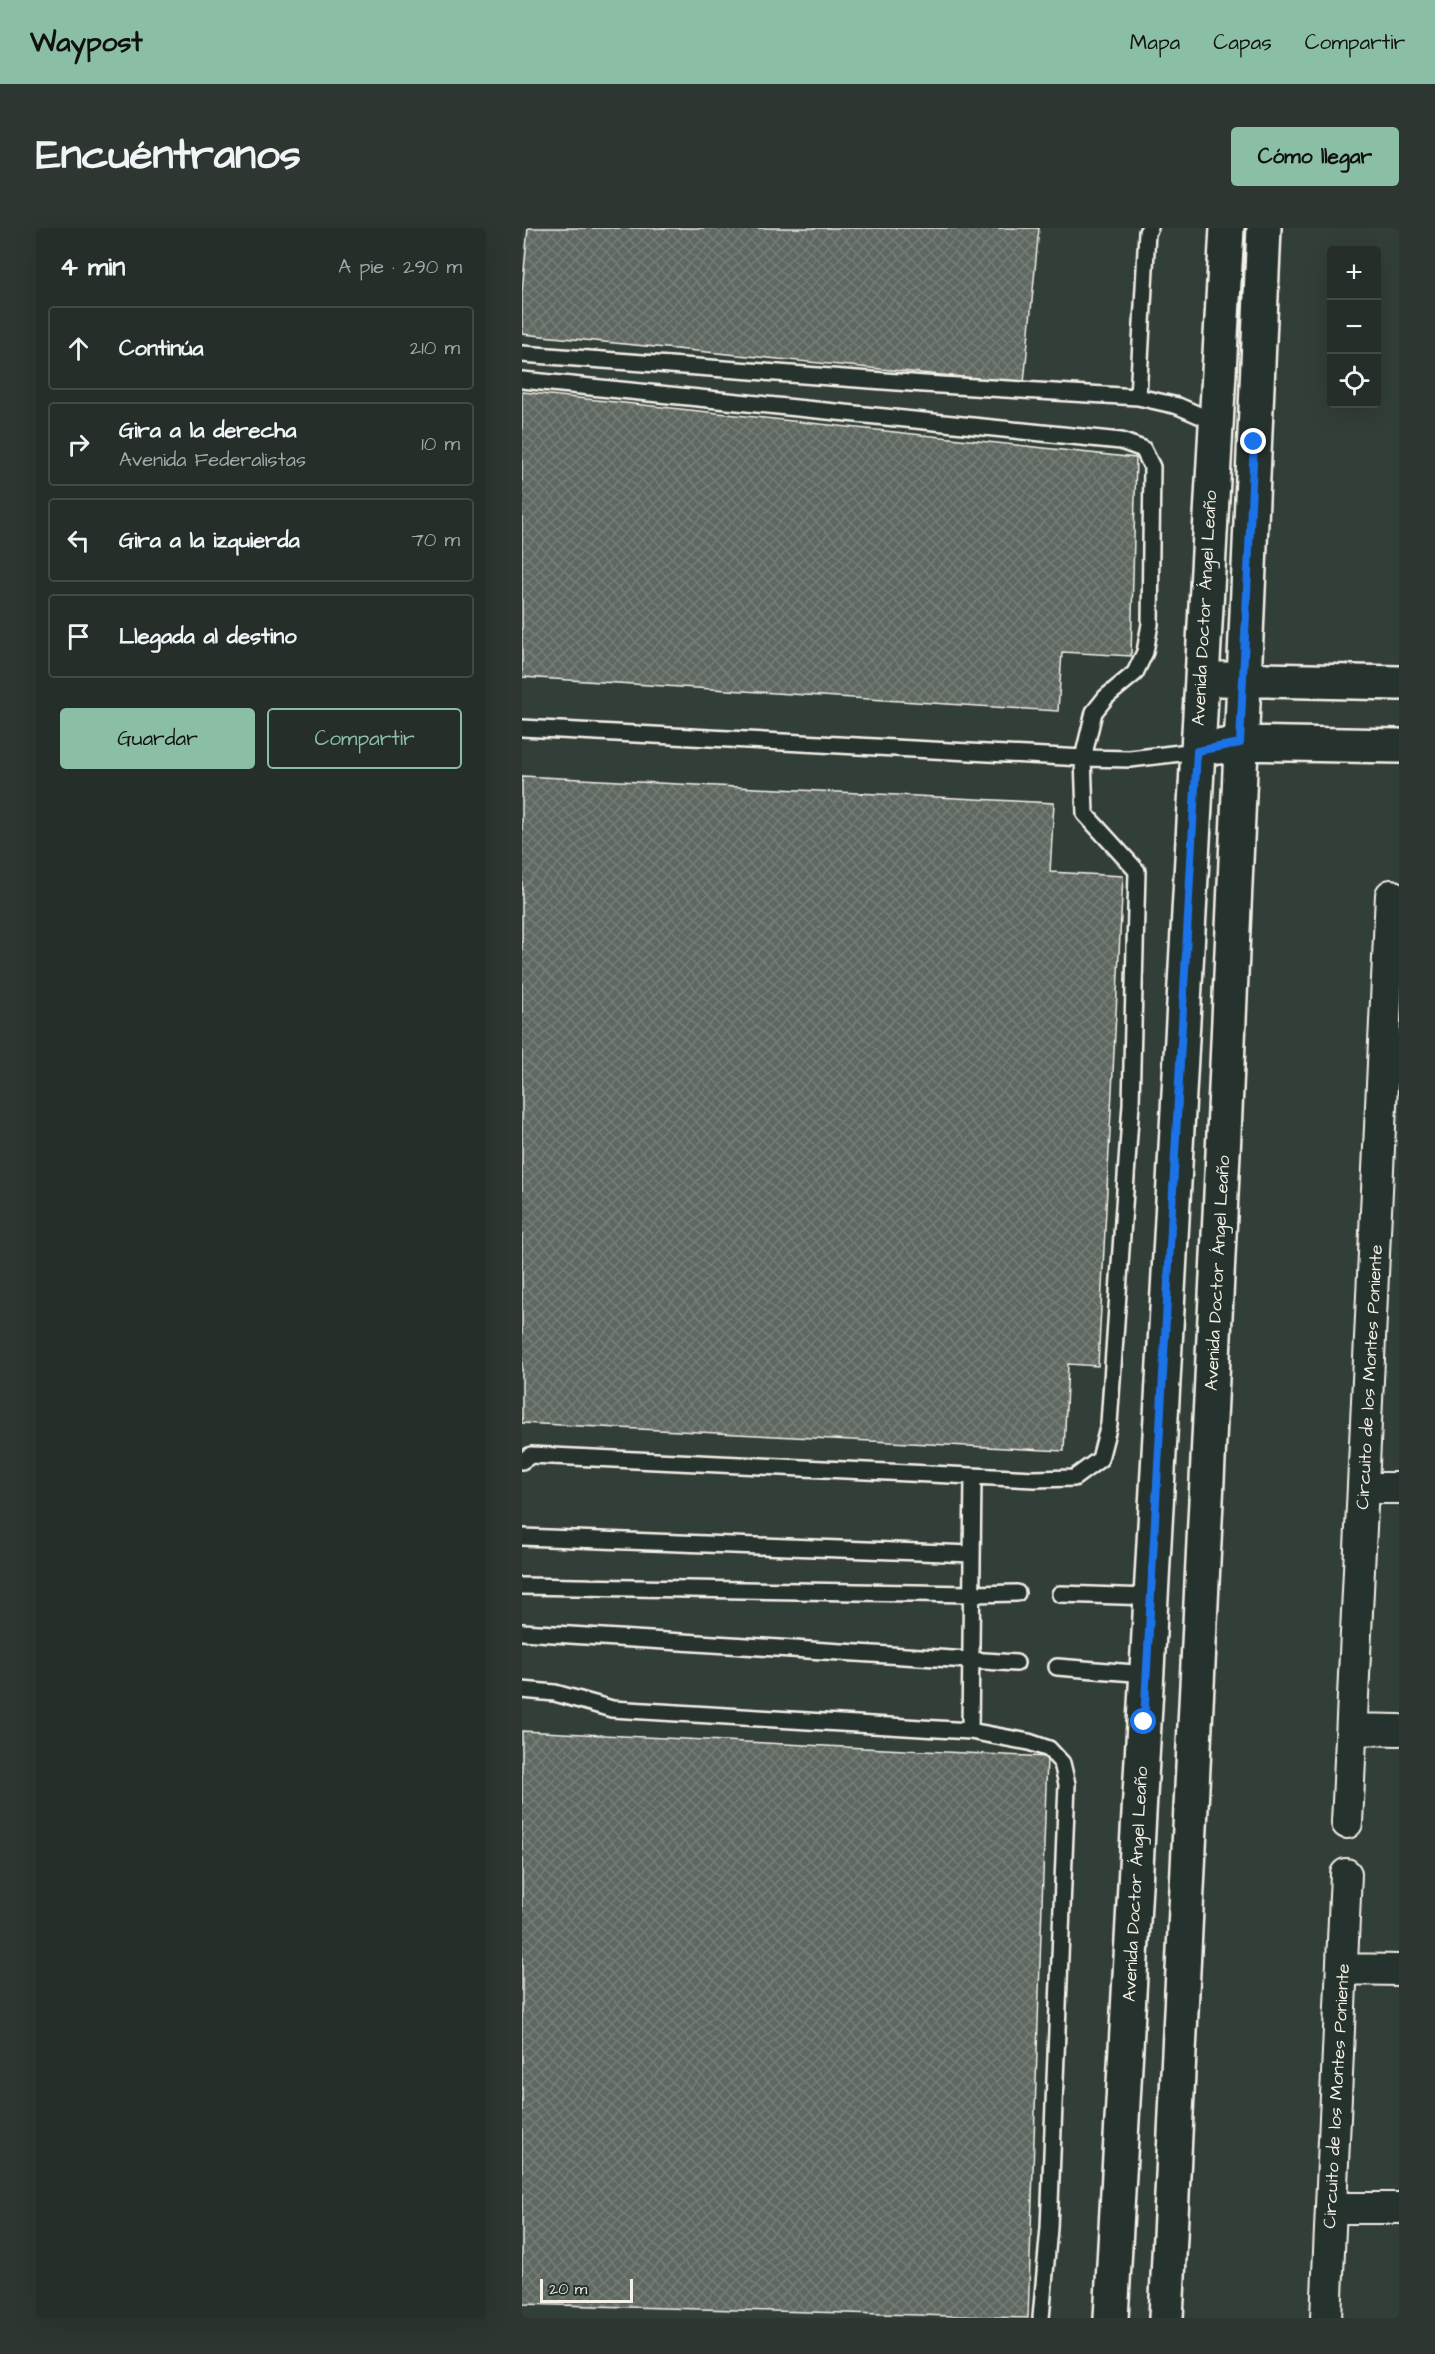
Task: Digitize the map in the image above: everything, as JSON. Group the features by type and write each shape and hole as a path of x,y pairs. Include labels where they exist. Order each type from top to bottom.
{"street":[{"name":"Avenida Doctor Ángel Leaño","path":"1111,2318 1200,679 1227,228"},
{"name":"Avenida Doctor Ángel Leaño","path":"1166,2318 1224,1133 1264,228"},
{"path":"1200,679 1399,683"},
{"path":"1197,751 1240,743 1399,746"},
{"name":"Circuito de los Montes Poniente","path":"1347,1823 1363,1488 1387,1245 1393,1006 1391,894"},
{"path":"1176,1131 1224,1133"},
{"path":"1363,1488 1399,1488"},
{"path":"1352,1729 1399,1730"},
{"name":"Circuito de los Montes Poniente","path":"1326,2318 1346,1874"},
{"path":"1342,1970 1399,1970"},
{"path":"1330,2208 1399,2208"}],"lane":[{"path":"1138,397 1147,232 1150,228"},
{"path":"522,354 924,384 1138,397 1178,406 1215,422"},
{"path":"522,380 1120,441 1143,449 1152,467 1150,624 1145,652 1134,673 1106,697 1094,712 1083,758 1085,814 1137,872 1131,1104 1109,1424 1100,1459 1074,1478 973,1477 531,1455 522,1461"},
{"path":"522,728 1083,758 1130,759 1197,751"},
{"path":"970,1731 973,1477"},
{"path":"522,1537 972,1554"},
{"path":"522,1586 1017,1593"},
{"path":"1060,1594 1150,1597"},
{"path":"522,1632 1016,1663"},
{"path":"1058,1667 1147,1674"},
{"path":"522,1690 555,1693 612,1709 970,1731 1029,1742 1049,1749 1062,1762 1067,1784 1049,2228 1041,2318"}],"building":[{"path":"528,228 1039,228 1024,383 522,334 522,292"},
{"path":"522,392 1136,458 1131,656 1062,652 1058,711 522,677"},
{"path":"522,776 1054,803 1050,872 1123,876 1098,1366 1068,1364 1064,1451 522,1423"},
{"path":"522,1731 1047,1757 1028,2318 522,2304"}],"route":[{"path":"1144,1722 1197,751 1240,743 1254,442"}]}
